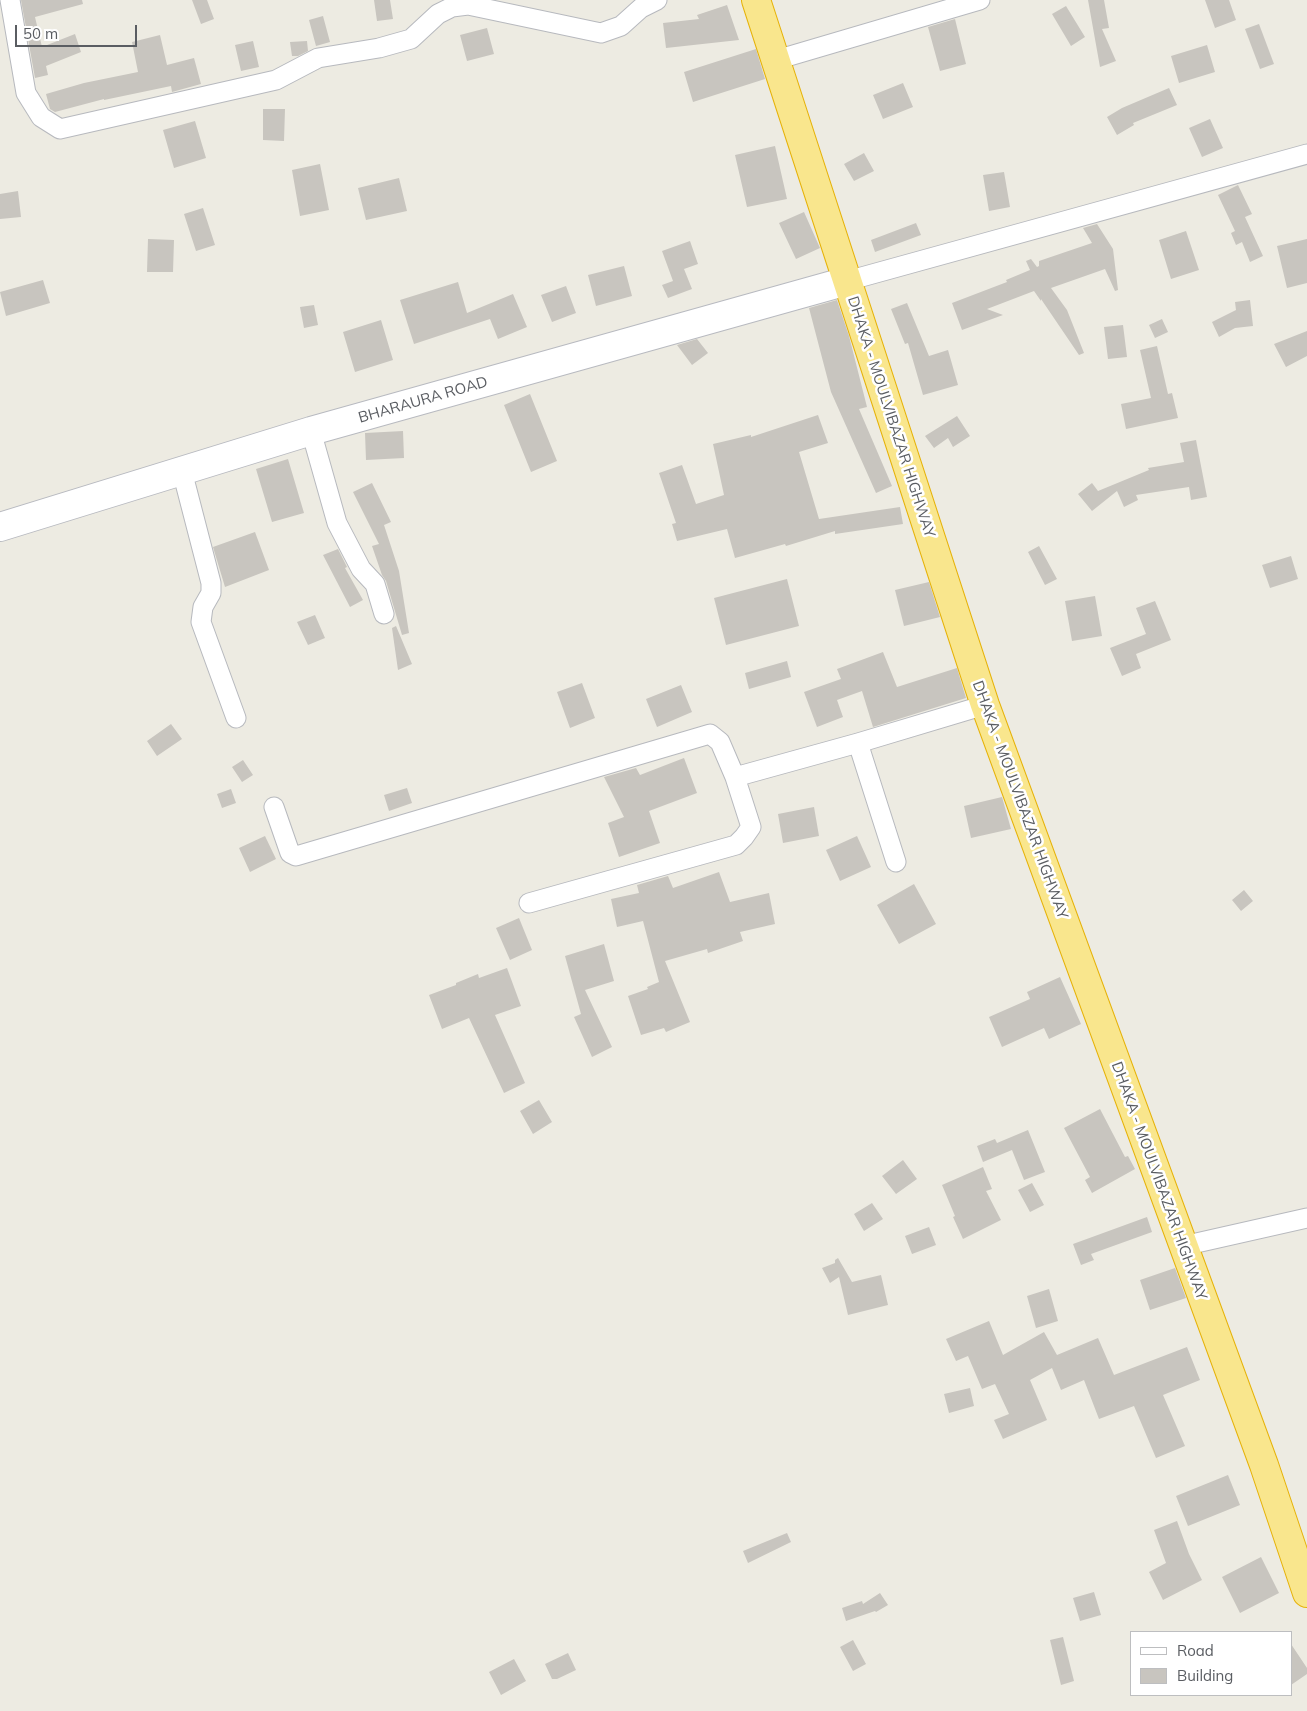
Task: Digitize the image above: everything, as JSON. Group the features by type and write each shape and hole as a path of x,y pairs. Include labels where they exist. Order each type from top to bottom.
{"highway":[{"name":"DHAKA - MOULVIBAZAR HIGHWAY","path":"756,0 984,705 1264,1466 1307,1593"}],"main road":[{"name":"BHARAURA ROAD","path":"0,527 312,431 848,281"}],"street":[{"path":"10,0 26,93 41,117 60,129 276,80 318,58 379,48 403,41 411,38 438,14 452,7 468,5 601,33 621,26 641,8 657,0"},
{"path":"776,60 980,0"},
{"path":"848,281 1307,154"},
{"path":"312,431 337,523 362,569 375,584 384,614"},
{"path":"182,471 211,583 211,593 203,607 201,622 236,718"},
{"path":"735,777 858,743 984,705"},
{"path":"274,807 290,853 296,856 710,734 720,742 735,777 751,827 736,845 529,903"},
{"path":"858,743 896,862"},
{"path":"1183,1246 1307,1218"}],"building":[{"path":"21,0 82,0 83,4 35,17 42,47 75,34 81,52 46,66 48,75 35,78"},
{"path":"192,0 207,0 214,19 201,24"},
{"path":"374,0 390,0 393,19 377,21"},
{"path":"1088,0 1104,0 1109,28 1102,29 1116,61 1100,67"},
{"path":"1205,0 1229,0 1236,20 1215,28"},
{"path":"727,5 739,40 666,48 663,23 699,19 697,15"},
{"path":"1066,6 1085,37 1071,46 1052,14"},
{"path":"323,16 330,42 316,46 309,20"},
{"path":"955,19 966,64 940,71 928,27"},
{"path":"1259,24 1274,64 1260,69 1245,29"},
{"path":"487,28 494,54 467,61 460,35"},
{"path":"160,35 167,65 194,58 201,84 172,92 171,86 104,99 55,112 50,109 46,94 84,83 138,72 132,42"},
{"path":"253,41 259,67 241,71 235,45"},
{"path":"307,41 308,51 298,56 292,56 290,42"},
{"path":"1207,45 1215,72 1179,83 1171,56"},
{"path":"756,49 765,79 693,102 684,72"},
{"path":"903,83 913,107 883,119 873,95"},
{"path":"1169,88 1177,105 1133,123 1134,125 1117,135 1107,117 1122,108"},
{"path":"263,109 285,109 284,141 263,140"},
{"path":"1210,119 1223,148 1202,157 1189,128"},
{"path":"195,121 206,158 174,168 163,130"},
{"path":"775,146 787,199 747,207 735,155"},
{"path":"864,153 874,171 854,181 844,164"},
{"path":"320,164 329,210 300,216 292,170"},
{"path":"1004,172 1010,207 989,211 983,175"},
{"path":"399,178 407,211 366,220 358,188"},
{"path":"1238,185 1252,214 1245,217 1263,256 1250,262 1242,242 1236,245 1231,233 1235,231 1218,195"},
{"path":"18,191 21,217 0,219 0,194"},
{"path":"203,208 215,245 196,251 184,214"},
{"path":"804,212 820,248 796,259 779,223"},
{"path":"916,223 921,235 875,252 871,240"},
{"path":"1097,224 1113,249 1118,290 1115,291 1105,269 1051,288 1067,310 1084,353 1079,355 1034,291 987,309 1003,315 962,330 952,303 1007,282 1006,280 1030,270 1026,261 1031,259 1037,267 1039,266 1039,261 1092,243 1083,228"},
{"path":"1186,231 1199,270 1171,279 1159,240"},
{"path":"148,239 174,240 173,272 147,272"},
{"path":"1307,239 1307,283 1287,288 1277,246"},
{"path":"690,241 698,264 684,269 692,289 668,298 662,285 673,281 662,251"},
{"path":"624,266 632,296 596,306 588,275"},
{"path":"43,280 50,303 6,316 0,292"},
{"path":"458,282 467,313 513,294 527,327 498,339 490,319 414,344 400,300"},
{"path":"566,286 576,313 552,322 541,295"},
{"path":"837,300 849,336 867,407 859,409 892,486 876,493 831,392 809,308"},
{"path":"1250,300 1253,326 1235,328 1219,337 1212,322 1236,310 1235,302"},
{"path":"907,303 929,356 948,350 958,385 923,395 908,343 905,344 891,309"},
{"path":"314,305 318,325 304,328 300,307"},
{"path":"1162,319 1168,332 1155,338 1149,325"},
{"path":"381,320 393,360 355,372 343,332"},
{"path":"1123,325 1127,357 1108,359 1104,327"},
{"path":"1307,331 1307,356 1286,367 1274,344"},
{"path":"697,339 708,353 692,365 677,345"},
{"path":"1157,346 1168,394 1172,393 1178,418 1126,429 1121,404 1151,398 1140,350"},
{"path":"530,394 557,461 531,472 504,405"},
{"path":"818,415 828,443 799,452 819,519 900,507 903,524 835,534 835,531 786,546 785,544 735,558 727,529 677,541 672,524 676,523 659,473 682,465 696,504 724,495 713,444 751,435 751,437"},
{"path":"957,416 970,436 953,447 948,438 934,448 925,436"},
{"path":"403,431 404,458 366,460 365,433"},
{"path":"1196,440 1207,497 1191,500 1189,487 1136,495 1138,500 1124,507 1117,491 1092,511 1078,494 1092,483 1098,491 1149,470 1148,468 1184,462 1180,443"},
{"path":"288,459 304,513 272,522 256,469"},
{"path":"372,483 391,522 384,525 399,571 409,633 402,635 386,581 372,546 379,544 353,492"},
{"path":"255,532 269,570 225,587 213,547"},
{"path":"1039,546 1057,579 1045,585 1028,552"},
{"path":"338,549 347,567 345,568 363,600 350,607 323,555"},
{"path":"1291,556 1298,579 1270,588 1262,565"},
{"path":"787,579 799,626 726,645 714,598"},
{"path":"929,582 940,617 904,626 895,590"},
{"path":"1095,596 1102,636 1072,641 1065,601"},
{"path":"1155,601 1171,640 1136,654 1141,668 1122,676 1110,648 1146,634 1136,608"},
{"path":"315,615 325,638 308,645 297,622"},
{"path":"396,626 412,664 398,670 392,628"},
{"path":"883,652 897,687 957,668 966,698 873,727 862,691 837,700 843,717 817,727 804,692 841,679 837,669"},
{"path":"787,661 791,677 749,689 745,673"},
{"path":"582,683 595,718 570,728 557,692"},
{"path":"681,685 692,712 657,727 646,699"},
{"path":"171,724 182,739 157,756 147,741"},
{"path":"684,758 697,793 649,811 660,843 619,857 608,823 624,817 604,777 636,768 640,775"},
{"path":"243,760 253,775 242,782 232,767"},
{"path":"407,788 412,803 389,811 384,795"},
{"path":"231,789 236,803 222,808 217,794"},
{"path":"1002,797 1011,829 971,838 964,806"},
{"path":"814,807 819,836 783,843 778,814"},
{"path":"265,836 276,859 250,872 239,848"},
{"path":"857,836 871,867 840,881 826,850"},
{"path":"719,872 730,902 769,893 775,924 740,932 743,941 708,953 707,949 665,961 690,1022 666,1032 664,1028 641,1035 628,996 648,989 647,987 659,982 643,921 617,927 611,899 639,893 637,885 668,876 673,888"},
{"path":"914,884 936,924 899,944 877,905"},
{"path":"1244,890 1253,901 1241,911 1232,900"},
{"path":"519,918 532,950 510,960 496,928"},
{"path":"604,944 614,981 585,990 612,1047 592,1057 574,1017 581,1014 565,956"},
{"path":"507,968 521,1006 495,1015 525,1083 504,1093 469,1018 442,1029 429,995 478,974 479,978"},
{"path":"1060,977 1081,1024 1049,1039 1044,1028 1002,1047 989,1017 1030,999 1027,992"},
{"path":"539,1100 552,1122 533,1134 520,1111"},
{"path":"1100,1109 1125,1157 1128,1156 1135,1169 1092,1193 1085,1180 1090,1177 1064,1128"},
{"path":"1028,1130 1045,1172 1024,1180 1012,1150 983,1162 977,1146 995,1139 997,1143"},
{"path":"903,1160 917,1179 896,1194 882,1176"},
{"path":"983,1167 992,1189 986,1191 1001,1220 963,1239 942,1185"},
{"path":"1032,1183 1044,1205 1030,1212 1018,1190"},
{"path":"872,1203 883,1219 864,1231 854,1214"},
{"path":"1147,1217 1152,1232 1091,1254 1094,1260 1081,1265 1073,1244"},
{"path":"929,1227 936,1245 912,1254 905,1236"},
{"path":"838,1258 852,1282 881,1275 888,1305 848,1315 839,1277 830,1283 822,1268 835,1263 835,1260"},
{"path":"1175,1268 1186,1298 1150,1310 1140,1280"},
{"path":"1049,1289 1058,1321 1036,1328 1027,1296"},
{"path":"989,1321 1003,1355 1044,1332 1057,1355 1098,1338 1114,1375 1187,1347 1200,1380 1163,1395 1185,1446 1156,1458 1134,1406 1099,1419 1084,1380 1061,1390 1052,1368 1030,1380 1047,1420 1003,1439 994,1420 1009,1414 995,1384 982,1389 968,1356 956,1361 946,1339"},
{"path":"970,1388 974,1406 949,1413 944,1394"},
{"path":"1228,1475 1240,1505 1188,1526 1176,1496"},
{"path":"1177,1521 1189,1554 1202,1580 1163,1600 1149,1572 1166,1563 1154,1530"},
{"path":"787,1533 791,1542 748,1563 743,1551"},
{"path":"1261,1557 1279,1593 1240,1613 1222,1577"},
{"path":"1094,1592 1101,1615 1080,1621 1073,1598"},
{"path":"880,1593 888,1605 876,1612 846,1621 842,1608 862,1601 863,1604"},
{"path":"1063,1637 1074,1681 1061,1685 1050,1640"},
{"path":"853,1640 866,1664 853,1671 840,1647"},
{"path":"1292,1646 1307,1668 1307,1674 1292,1684"},
{"path":"568,1653 576,1670 557,1679 552,1679 545,1664"},
{"path":"514,1659 526,1681 501,1695 489,1672"}]}
